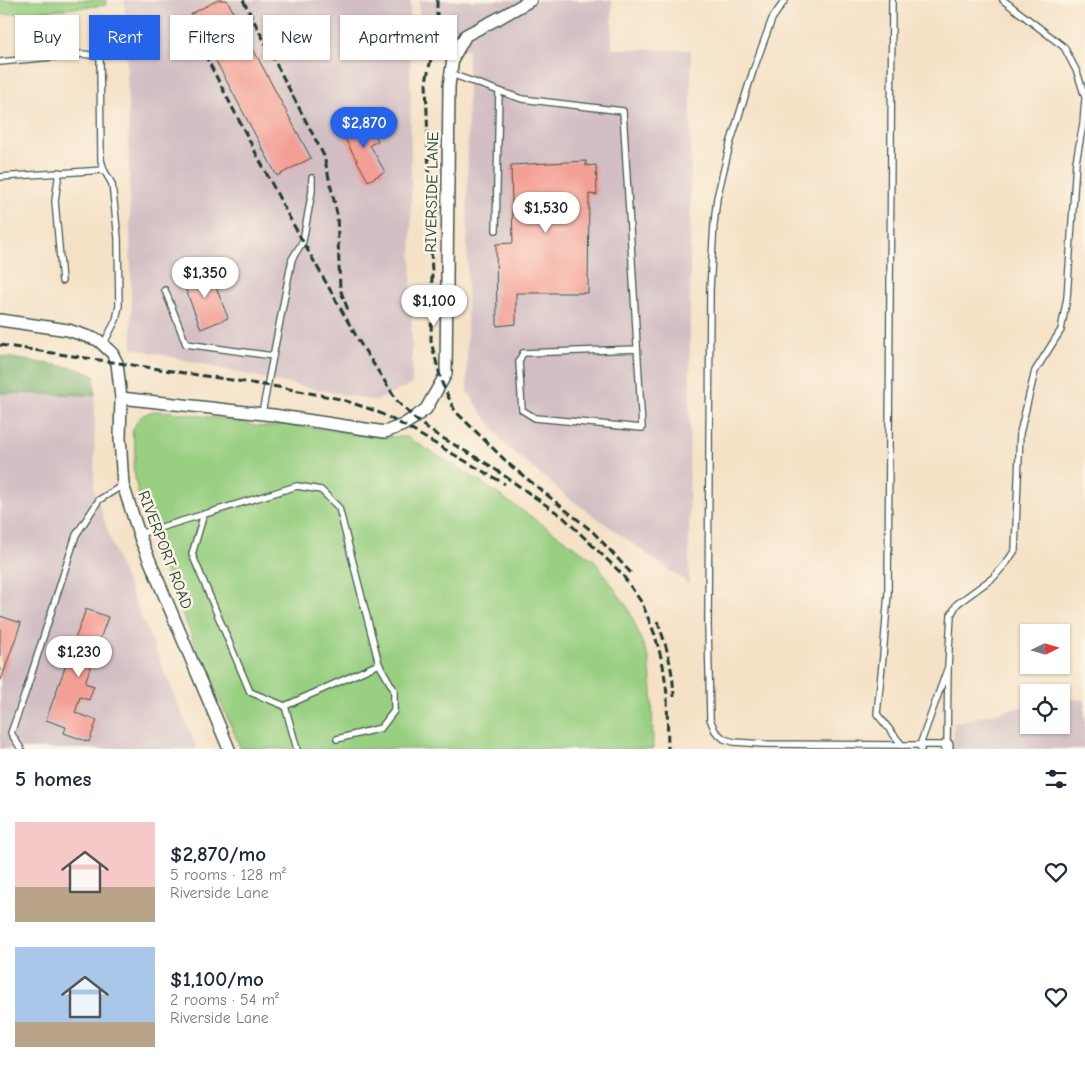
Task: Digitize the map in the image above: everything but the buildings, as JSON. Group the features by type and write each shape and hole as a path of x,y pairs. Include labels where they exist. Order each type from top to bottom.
{"street":[{"name":"RIVERSIDE LANE","path":"121,398 262,413 385,432 403,424 426,409 446,374 449,86 453,58 466,35 531,0"},
{"name":"RIVERPORT ROAD","path":"0,320 68,330 98,340 112,353 117,363 121,398 120,438 123,485 138,534 229,749"}],"lane":[{"path":"785,0 772,19 753,71 730,144 717,198 714,224 710,289 708,626 710,719 715,731 724,739 734,742 902,745 920,747 947,747 951,615 957,604 994,577 1015,550 1020,433 1035,371 1061,330 1067,298 1076,162 1083,124 1085,98 1077,72 1064,47 1003,0"},
{"path":"892,0 888,593 877,714 902,745"},
{"path":"0,62 82,54 100,56 100,152 104,170 112,184 118,238 119,306 116,320 103,345"},
{"path":"451,74 522,99 623,111 642,428 535,418 522,410 519,361 523,353 637,348"},
{"path":"496,230 499,91"},
{"path":"0,177 104,170"},
{"path":"59,172 55,201 62,281"},
{"path":"262,413 292,259 303,241 312,191 312,178"},
{"path":"165,290 186,344 272,356"},
{"path":"21,749 11,733 76,535 99,500 123,485"},
{"path":"138,534 297,486 321,490 339,508 379,664 394,690 394,711 381,728 337,739"},
{"path":"204,514 192,554 250,692 285,706 379,664"},
{"path":"920,747 948,667"},
{"path":"285,706 296,749"}],"shaded area":[{"path":"125,0 410,0 410,15 340,15 340,60 410,60 412,384 376,401 276,381 132,348 127,60 160,60 160,15 125,15"},
{"path":"419,0 612,0 612,49 691,50 689,584 565,495 506,446 467,391 468,49 457,49 457,15 419,15"},
{"path":"0,393 95,395 94,488 117,559 197,749 0,749"},
{"path":"1070,699 1085,700 1085,749 953,749 954,723 1020,707 1020,734 1070,734"}],"green space":[{"path":"0,0 106,0 106,5 0,15"},
{"path":"0,356 75,368 94,375 95,395 0,393"},
{"path":"154,411 238,421 255,426 269,427 285,424 376,437 407,437 479,481 594,560 628,608 649,659 652,691 653,749 241,749 147,528 133,466 135,444 132,432 140,418"}],"railway":[{"path":"243,0 324,156 337,214 340,289 348,310"},
{"path":"437,0 437,33 426,81 432,276 431,342 442,383 455,411 510,465 593,532 631,573"},
{"path":"208,60 288,215 360,343 398,402 429,430 489,465 563,517 622,574 642,603 655,635 663,665 667,694 668,749"},
{"path":"0,345 284,388 340,399 376,411 505,484"},
{"path":"657,621 669,658 674,697"}]}
